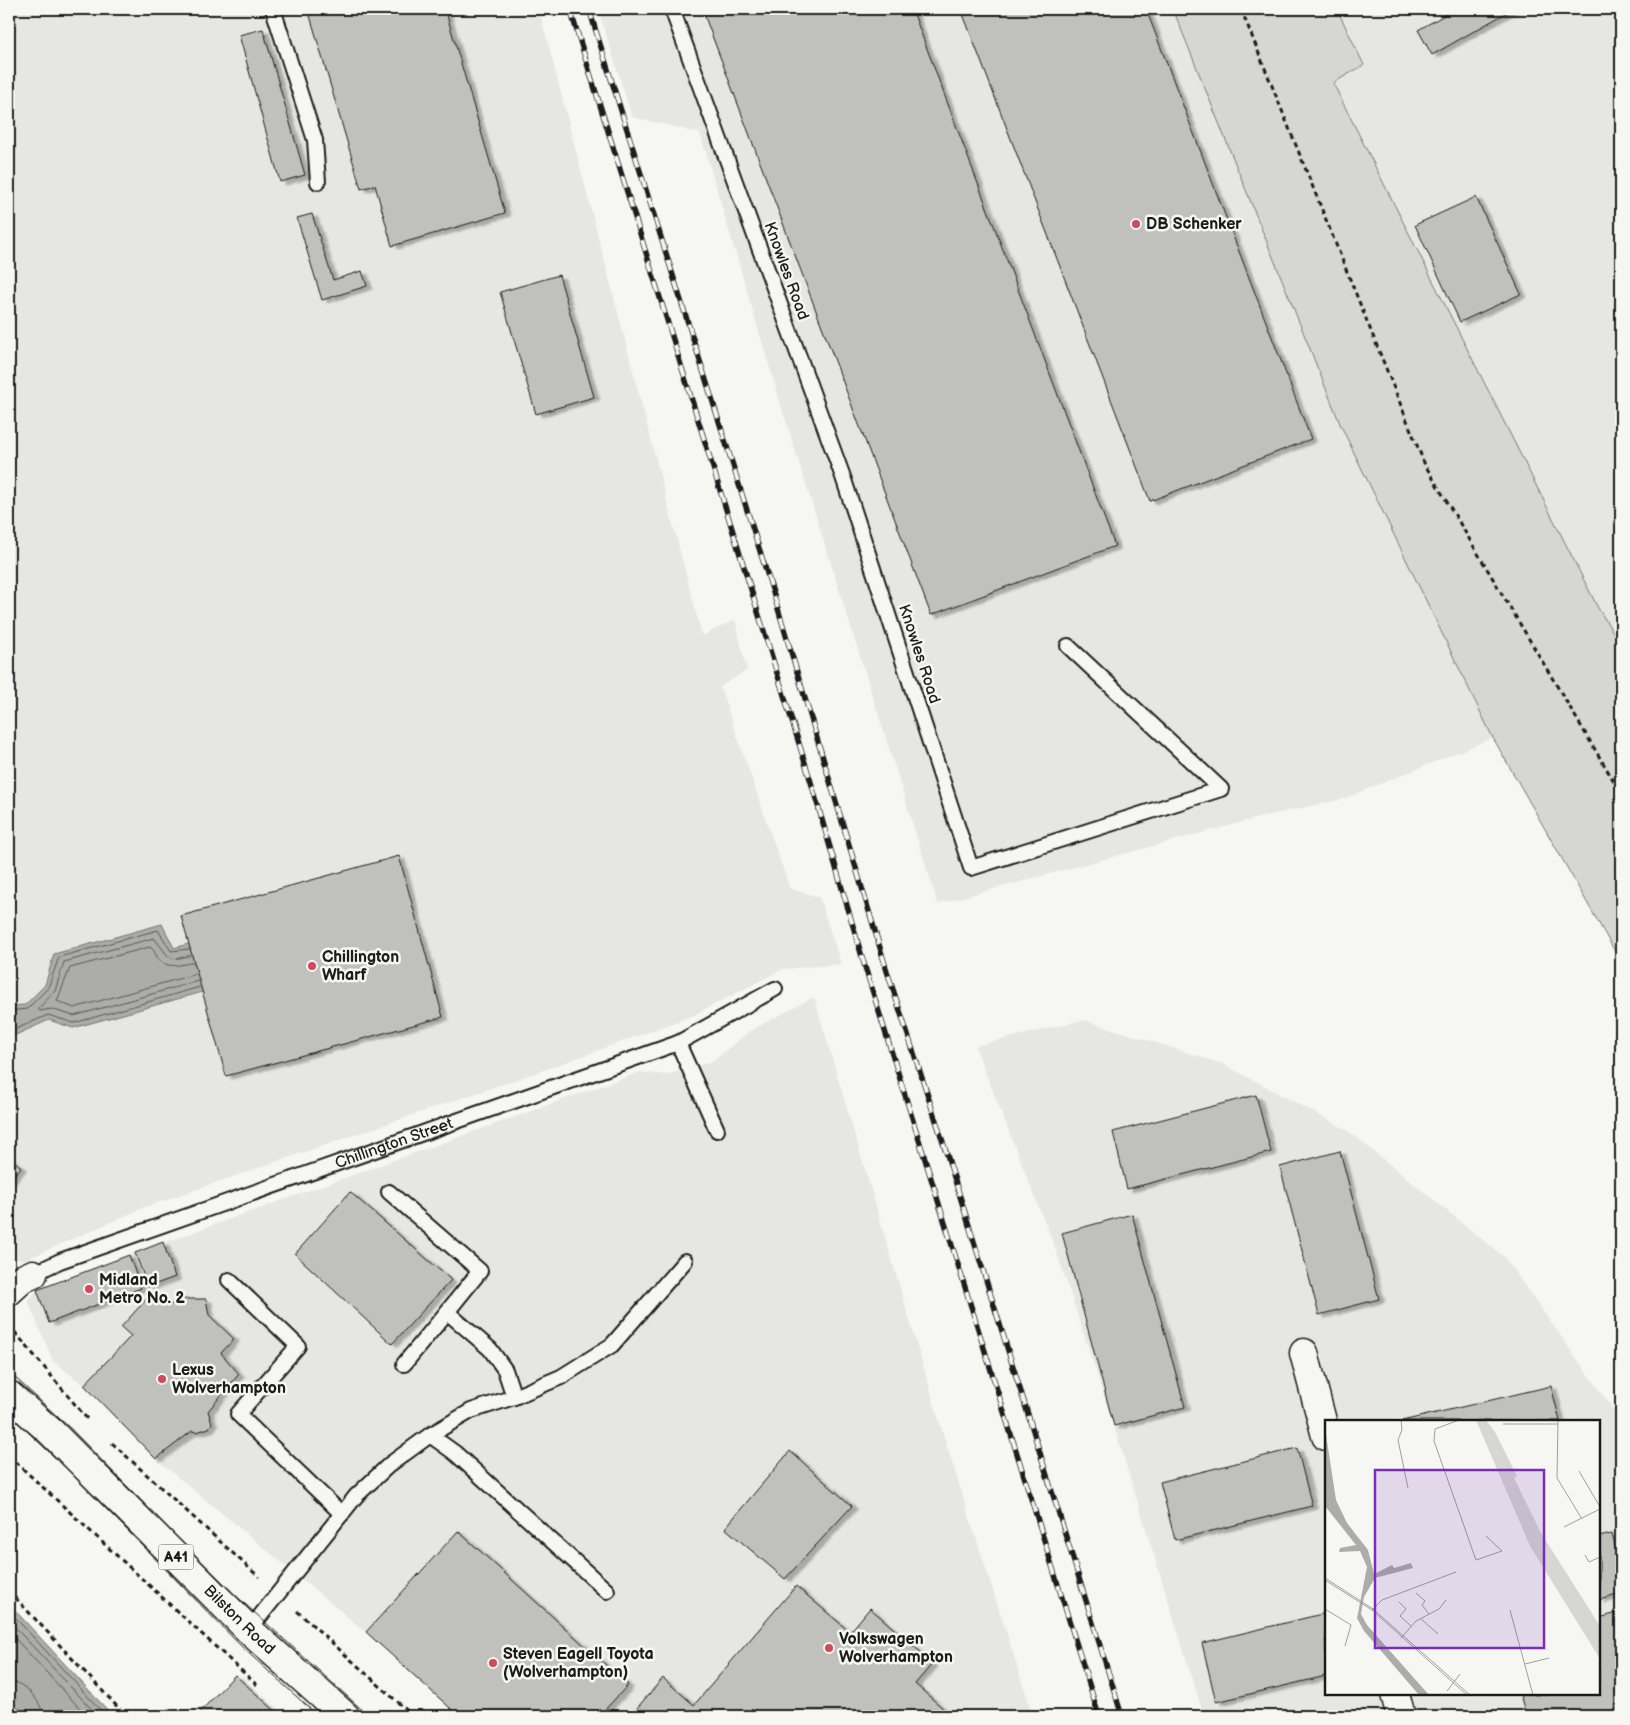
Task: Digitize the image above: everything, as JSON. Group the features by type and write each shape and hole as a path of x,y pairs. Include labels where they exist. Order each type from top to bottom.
{"main road":[{"path":"1304,1353 1325,1432"},
{"name":"Bilston Road","path":"9,1395 51,1432 249,1630 345,1716"},
{"path":"1395,1695 1401,1716"}],"lane":[{"path":"274,9 315,140 318,182"},
{"name":"Knowles Road","path":"672,9 843,477 971,868 1221,789 1068,646"},
{"name":"Chillington Street","path":"15,1283 60,1261 678,1043 775,989"},
{"path":"678,1043 717,1130"},
{"path":"389,1192 480,1271 404,1364"},
{"path":"249,1630 356,1496 390,1465 430,1434 471,1411 514,1397 561,1377 612,1345 685,1261"},
{"path":"229,1280 298,1346 238,1414 342,1514"},
{"path":"447,1312 490,1349 505,1370 514,1397"},
{"path":"430,1434 455,1453 606,1590"}],"path":[{"path":"1241,9 1425,465 1621,794"},
{"path":"9,971 9,1008"},
{"path":"9,1325 88,1421"},
{"path":"109,1441 413,1716"},
{"path":"9,1456 220,1653 264,1691"},
{"path":"9,1591 126,1716"}],"shaded area":[{"path":"9,9 539,9 702,636 735,620 747,670 720,687 790,889 819,897 841,964 783,969 692,1016 558,1065 145,1207 27,1259 9,1259"},
{"path":"598,9 1173,9 1341,426 1493,738 1343,799 1265,816 938,904 780,402 700,133 632,117"},
{"path":"1173,9 1337,9 1364,65 1333,83 1598,608 1621,645 1621,962 1493,738 1341,426"},
{"path":"1337,9 1621,9 1621,644 1598,608 1333,82 1364,65"},
{"path":"814,997 947,1447 1033,1716 459,1716 366,1632 156,1459 84,1385 53,1361 28,1301 37,1290 640,1072 668,1075 713,1061 748,1032"},
{"path":"1084,1020 1223,1064 1347,1130 1504,1257 1621,1420 1621,1716 1204,1716 1114,1426 1056,1250 975,1046"},
{"path":"9,1698 25,1716 9,1716"}],"water":[{"path":"347,900 361,948 73,1028 49,1020 9,1038 9,1006 25,1005 45,985 54,954 162,924 174,948"},
{"path":"9,1604 113,1716 25,1716 9,1698"}],"building":[{"path":"308,9 445,9 505,213 392,246 375,185 361,189"},
{"path":"702,9 912,9 1115,546 931,615"},
{"name":"DB Schenker","path":"961,9 1146,9 1311,439 1150,501"},
{"path":"1455,9 1513,9 1432,55 1418,30"},
{"path":"263,29 305,175 280,182 239,35"},
{"path":"1476,197 1521,294 1460,322 1415,225"},
{"path":"312,214 333,280 362,271 367,286 322,300 297,218"},
{"path":"559,275 594,397 536,414 500,292"},
{"name":"Chillington Wharf","path":"399,856 443,1017 226,1076 181,916"},
{"path":"1256,1095 1271,1152 1127,1189 1113,1132"},
{"path":"1340,1151 1379,1299 1319,1315 1280,1167"},
{"path":"9,1157 21,1167 9,1182"},
{"path":"350,1192 451,1280 392,1344 295,1254"},
{"path":"1132,1214 1185,1407 1114,1426 1062,1233"},
{"path":"163,1242 175,1277 148,1287 135,1253"},
{"name":"Midland Metro No. 2","path":"129,1255 141,1288 49,1323 37,1290"},
{"name":"Lexus Wolverhampton","path":"152,1293 164,1303 167,1300 172,1305 179,1299 206,1299 209,1315 234,1339 221,1353 239,1374 208,1411 212,1423 209,1428 197,1432 192,1431 156,1459 84,1385 131,1336 121,1327"},
{"path":"1551,1386 1560,1420 1406,1420"},
{"path":"1297,1448 1312,1506 1175,1540 1160,1482"},
{"path":"790,1451 852,1506 785,1579 725,1528"},
{"path":"458,1531 628,1685 599,1716 459,1716 366,1632"},
{"path":"1612,1534 1621,1570 1621,1594 1600,1600 1600,1537"},
{"name":"Volkswagen Wolverhampton","path":"796,1586 850,1632 870,1608 933,1663 915,1684 952,1716 630,1716 663,1678 694,1705"},
{"path":"1621,1612 1621,1704 1614,1705 1616,1712 1600,1716 1526,1716 1520,1695 1600,1695 1600,1618"},
{"path":"1325,1613 1325,1676 1216,1702 1202,1643"},
{"path":"235,1675 281,1716 196,1716"}],"tram line":[{"path":"9,1372 71,1429 224,1585 369,1716"},
{"path":"9,1414 66,1468 243,1648 318,1716"}],"railway":[{"path":"570,9 811,782 865,967 1099,1716"},
{"path":"589,9 776,602 887,971 943,1142 1122,1716"}],"place":[{"name":"DB Schenker","path":"1136,224"},
{"name":"Chillington Wharf","path":"312,966"},
{"name":"Midland Metro No. 2","path":"89,1289"},
{"name":"Lexus Wolverhampton","path":"162,1379"},
{"name":"Volkswagen Wolverhampton","path":"829,1648"},
{"name":"Steven Eagell Toyota (Wolverhampton)","path":"493,1663"}]}
